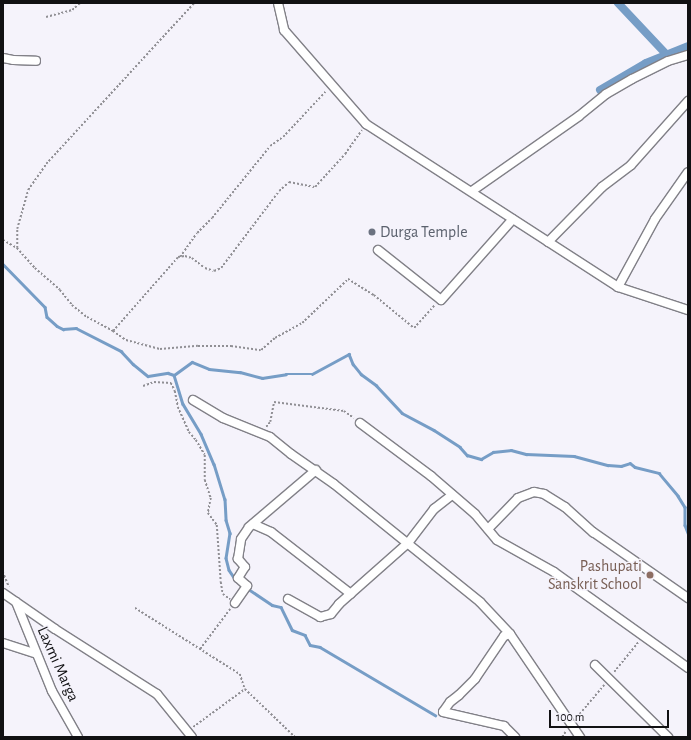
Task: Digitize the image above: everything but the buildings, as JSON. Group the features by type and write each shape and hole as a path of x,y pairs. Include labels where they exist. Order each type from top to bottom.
{"street":[{"path":"278,3 284,30 295,45 332,83 366,124 426,164 472,191 618,287 688,310"},
{"path":"472,191 578,116 606,94 668,61 688,55"},
{"path":"3,58 36,61"},
{"path":"548,242 602,187 631,165 688,101"},
{"path":"618,287 655,219 688,172"},
{"path":"378,250 441,300 513,219"},
{"path":"193,400 223,418 270,437 291,454 316,470 480,602 510,634 580,737"},
{"path":"360,423 409,458 475,514 497,540 554,572 688,668"},
{"path":"235,603 247,586 238,578 245,567 238,559 240,539 253,524 316,470"},
{"path":"488,529 518,498 534,492 544,494 566,507 593,532 688,598"},
{"path":"288,599 320,617 331,614 339,604 408,543 434,509 452,495"},
{"path":"253,524 271,532 351,594"},
{"path":"3,593 55,629 157,694 190,734"},
{"name":"Laxmi Marga","path":"16,602 52,692 78,737"},
{"path":"510,634 504,636 474,679 460,696 450,702 444,712 504,726 515,737"},
{"path":"3,643 36,654"},
{"path":"595,665 668,737"}],"path":[{"path":"46,17 72,10 80,3"},
{"path":"17,248 16,229 28,190 46,164 194,3"},
{"path":"113,331 165,271 180,257 197,233 212,218 270,146 283,137 332,83"},
{"path":"180,257 185,256 192,258 205,268 214,271 221,268 279,191 289,182 315,187 345,154 366,124"},
{"path":"3,240 17,248 35,268 60,290 72,305 87,317 126,340 160,349 198,346 231,346 261,350 274,338 302,323 348,279 374,295 414,328 441,300"},
{"path":"143,386 154,382 171,383 175,391 178,407 189,432 205,455 205,480 211,498 208,513 217,525 220,582 223,594 235,603 200,649"},
{"path":"270,437 266,427 270,422 274,402 344,411 360,423"},
{"path":"135,608 240,674 245,688 295,737"},
{"path":"562,737 633,647 645,636"},
{"path":"190,734 245,688"}],"waterway":[{"path":"618,3 666,54"},
{"path":"600,90 646,63 688,46"},
{"path":"3,264 45,307 47,317 57,326 63,329 76,328 121,351 133,364 148,376 168,373 174,375 192,362 209,369 240,372 262,378 286,374 312,374 349,354 353,364 361,374 376,385 402,413 434,430 460,447 467,455 481,459 493,452 511,450 526,454 574,456 608,465 621,466 630,463 635,467 659,473 685,507 685,525 688,533"},
{"path":"174,375 183,404 201,434 214,464 225,499 226,520 230,533 226,558 229,570 235,579"},
{"path":"247,588 272,605 281,607 292,630 305,635 310,645 320,647 435,715"}],"place":[{"name":"Durga Temple","path":"372,232"},
{"name":"Pashupati Sanskrit School","path":"650,575"}]}
